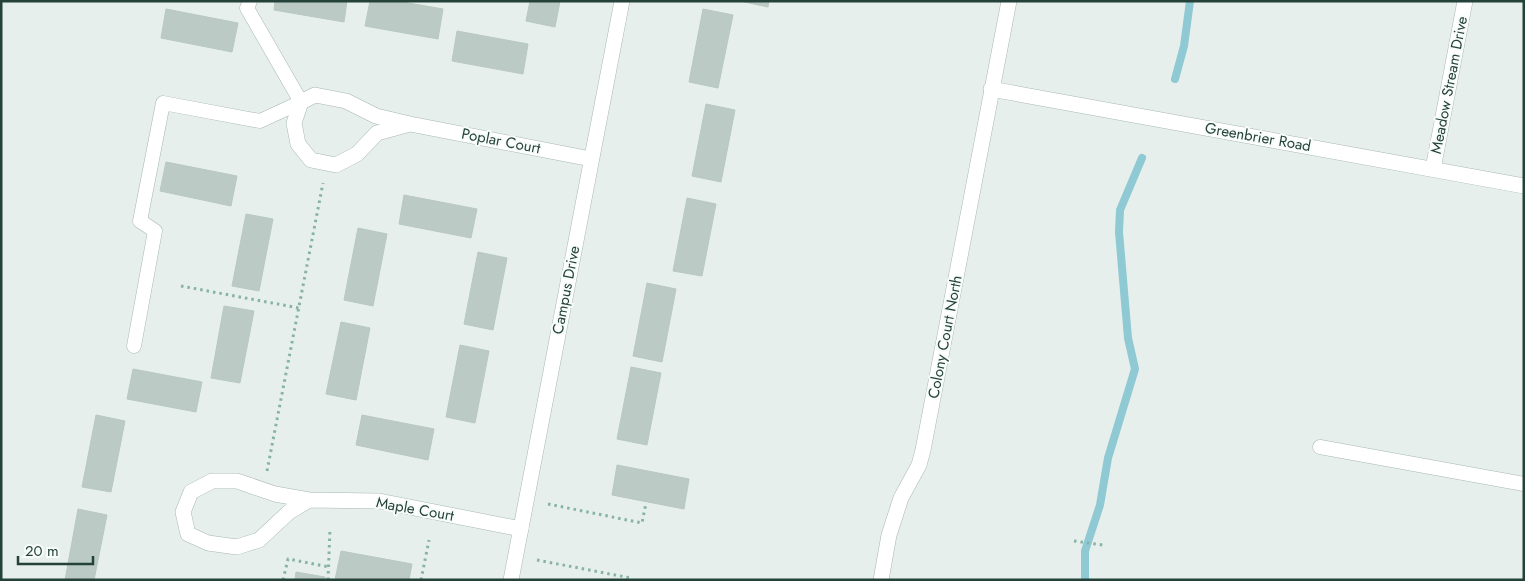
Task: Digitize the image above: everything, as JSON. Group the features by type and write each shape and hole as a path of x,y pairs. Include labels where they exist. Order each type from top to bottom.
{"street":[{"name":"Campus Drive","path":"511,580 622,1"},
{"name":"Colony Court North","path":"881,580 889,535 901,498 919,465 923,450 1008,1"},
{"name":"Meadow Stream Drive","path":"1433,169 1465,1"},
{"name":"Greenbrier Road","path":"991,89 1524,186"},
{"name":"Poplar Court","path":"410,124 377,133 357,154 336,164 312,160 298,144 294,123 302,102 315,96 346,101 376,116 410,124 592,158"},
{"name":"Maple Court","path":"309,500 288,512 258,540 236,547 208,544 188,534 183,512 191,492 212,481 236,481 275,494 309,500 379,501 521,529"}],"lane":[{"path":"134,346 156,231 140,221 163,103 260,121 302,102 247,8 250,1"},
{"path":"1320,447 1524,484"}],"path":[{"path":"267,472 323,183"},
{"path":"181,286 299,308"},
{"path":"548,504 642,523 646,503"},
{"path":"328,580 330,529"},
{"path":"421,580 429,540"},
{"path":"1074,541 1103,545"},
{"path":"284,580 288,559 329,567"},
{"path":"536,560 631,578 631,580"}],"building":[{"path":"275,1 347,1 344,22 274,10"},
{"path":"370,1 397,1 443,9 438,39 365,26"},
{"path":"530,1 560,1 555,27 526,21"},
{"path":"740,1 769,1 768,7"},
{"path":"166,9 238,23 232,52 161,38"},
{"path":"703,9 733,15 718,88 689,82"},
{"path":"457,31 528,44 523,74 452,61"},
{"path":"706,104 735,110 721,182 692,176"},
{"path":"166,162 237,176 231,206 160,191"},
{"path":"404,195 477,209 471,238 399,224"},
{"path":"687,198 716,204 702,276 673,271"},
{"path":"246,214 273,219 259,291 232,286"},
{"path":"358,228 387,234 373,306 344,300"},
{"path":"478,252 507,258 493,330 464,324"},
{"path":"647,283 676,289 662,362 633,356"},
{"path":"224,306 254,311 240,383 211,378"},
{"path":"341,322 370,328 356,400 326,394"},
{"path":"460,345 489,351 475,423 446,417"},
{"path":"631,367 661,373 647,445 617,439"},
{"path":"133,369 202,382 196,412 127,399"},
{"path":"96,415 125,421 111,492 82,487"},
{"path":"362,415 434,429 428,460 356,445"},
{"path":"617,465 689,479 684,509 612,495"},
{"path":"78,509 107,515 94,580 65,580"},
{"path":"341,551 412,564 409,580 335,580"},
{"path":"296,572 325,577 325,580 295,580"}],"waterway":[{"path":"1175,79 1184,46 1190,1"},
{"path":"1085,580 1085,551 1100,505 1108,458 1135,369 1128,338 1119,232 1120,210 1142,158"}]}
